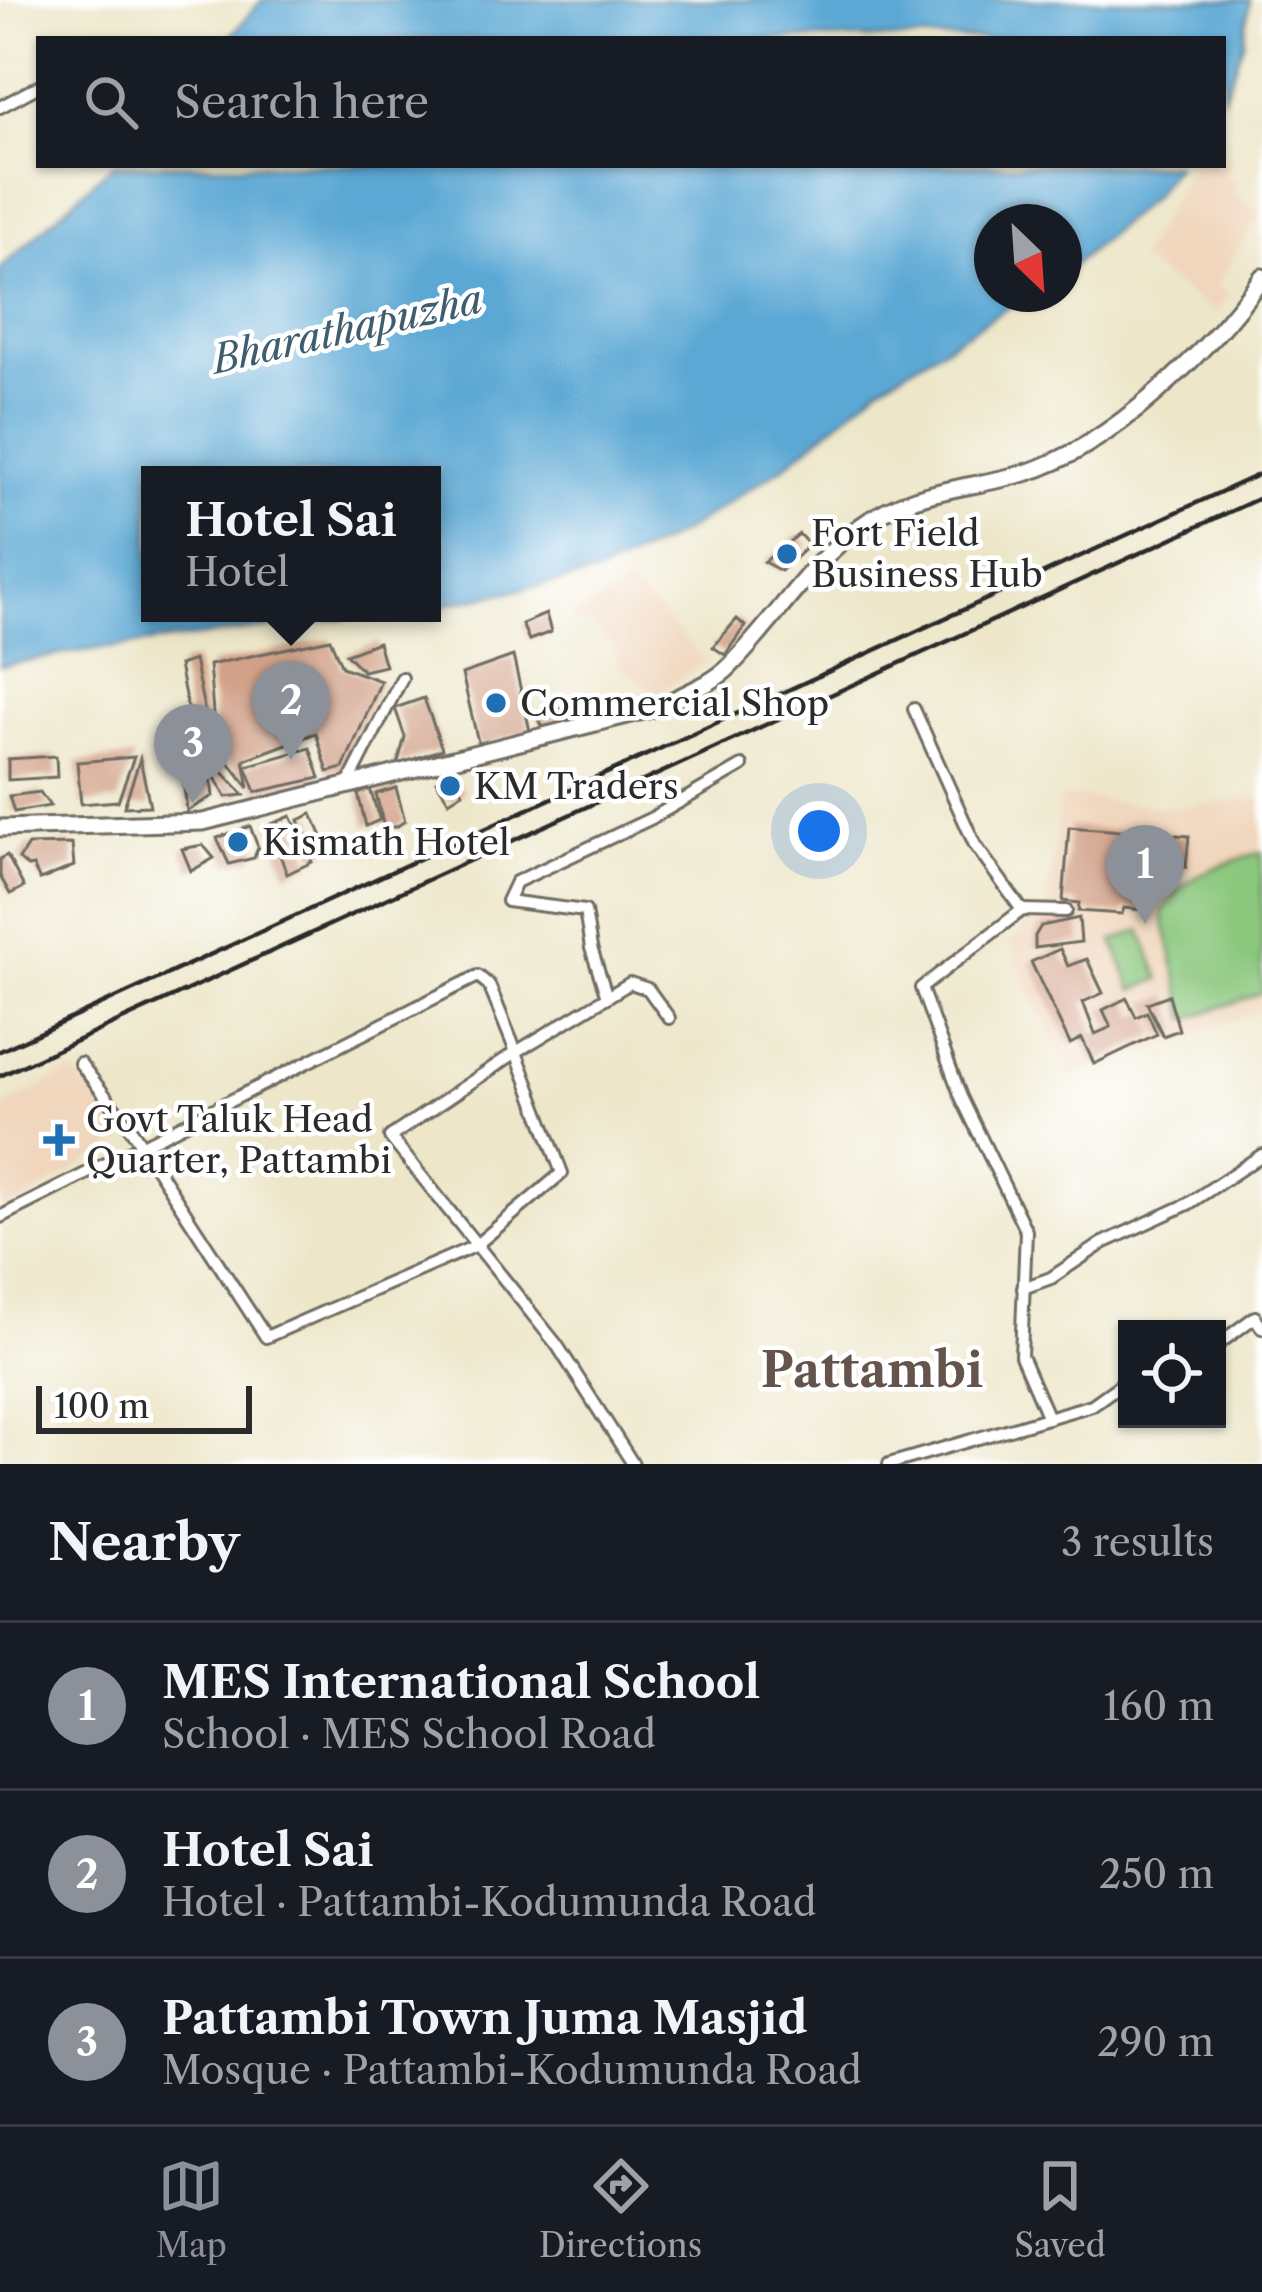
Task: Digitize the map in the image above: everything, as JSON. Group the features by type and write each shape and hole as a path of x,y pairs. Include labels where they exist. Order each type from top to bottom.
{"main road":[{"path":"0,828 203,823 659,707 728,670 795,586 861,526 919,494 1029,472 1112,430 1199,354 1262,277"}],"street":[{"path":"0,107 36,88"},
{"path":"347,786 402,678"},
{"path":"914,709 975,844 1022,910"},
{"path":"608,997 591,948 585,911 507,901 516,882 652,818 742,766"},
{"path":"1048,1418 1021,1356 1026,1231 961,1097 921,988 1022,910 1066,911"},
{"path":"0,1217 140,1148 478,976 489,985 562,1173 475,1246 266,1337 140,1148 133,1132 80,1063"},
{"path":"631,1464 556,1345 390,1137 630,983 649,989 669,1018"},
{"path":"1024,1288 1188,1204 1262,1155"},
{"path":"1226,1338 1255,1317 1262,1328"},
{"path":"889,1464 1091,1405 1118,1386"}],"shaded area":[{"path":"1226,155 1233,159 1224,176 1236,184 1232,194 1262,212 1216,285 1228,294 1215,313 1139,260 1189,168 1226,168"},
{"path":"630,583 707,662 656,693 617,665 615,649 589,621 576,625 570,619"},
{"path":"1060,796 1171,808 1262,798 1262,1010 1070,1076 1008,943 1048,906"},
{"name":"Govt Taluk Head Quarter, Pattambi","path":"75,1072 96,1102 106,1103 112,1117 107,1120 119,1135 116,1144 0,1215 0,1109"}],"green space":[{"path":"1262,852 1262,993 1187,1019 1162,913 1192,880"},
{"path":"1141,930 1160,979 1133,990 1113,941"}],"water":[{"path":"262,0 1250,0 1243,43 1226,91 1226,36 231,36"},
{"name":"Bharathapuzha","path":"109,168 1174,168 1153,196 1082,257 1082,204 974,204 974,312 1001,312 880,386 786,465 681,534 595,575 441,605 441,466 141,466 141,622 313,622 0,666 0,269"}],"building":[{"name":"Fort Field Business Hub","path":"799,534 809,545 781,571 764,562"},
{"path":"546,614 551,632 529,640 522,624"},
{"path":"737,619 745,626 725,655 713,647"},
{"path":"330,639 342,667 381,681 343,768 328,772 316,733 244,760 249,788 216,746 209,665"},
{"path":"378,642 385,666 363,671 346,654"},
{"name":"Commercial Shop","path":"513,656 530,731 479,746 462,674"},
{"path":"194,660 212,747 196,752 179,665"},
{"path":"592,695 599,711 575,718 569,701"},
{"path":"424,698 442,749 397,765 405,737 395,708"},
{"path":"562,709 571,720 543,727 536,714"},
{"path":"310,748 320,778 256,792 246,766"},
{"path":"56,756 57,777 8,780 8,759"},
{"path":"134,757 118,801 81,804 77,762"},
{"path":"140,759 150,806 124,807"},
{"path":"220,769 244,795 226,797 213,774"},
{"name":"KM Traders","path":"452,772 463,792 449,801 436,781"},
{"path":"210,773 213,796 187,811 183,778"},
{"path":"396,788 405,821 384,827 376,794"},
{"path":"370,789 380,820 366,826 358,794"},
{"path":"40,792 50,806 14,812 9,796"},
{"path":"312,814 328,850 315,856 299,820"},
{"path":"291,816 312,862 287,874 269,825"},
{"name":"Kismath Hotel","path":"250,826 258,847 254,858 229,864 217,838"},
{"path":"1069,827 1189,836 1186,867 1166,865 1167,854 1149,852 1144,910 1124,908 1122,914 1078,911 1079,903 1063,901"},
{"path":"72,844 74,866 40,880 33,866 19,859 28,845"},
{"path":"203,845 214,858 191,871 182,849"},
{"path":"7,855 24,887 10,894 0,876 0,859"},
{"path":"1079,918 1081,942 1035,948 1041,926"},
{"path":"1060,949 1068,966 1087,959 1103,993 1083,1002 1095,1034 1111,1027 1103,1010 1127,998 1136,1017 1147,1012 1157,1034 1094,1064 1082,1038 1070,1044 1031,962"},
{"path":"1169,995 1179,1030 1163,1036 1147,1003"}],"railway":[{"path":"0,1051 1262,473"},
{"path":"0,1076 1262,497"}],"place":[{"name":"Fort Field Business Hub","path":"787,554"},
{"name":"Commercial Shop","path":"496,703"},
{"name":"Hotel Sai","path":"291,760"},
{"name":"KM Traders","path":"450,786"},
{"name":"Pattambi Town Juma Masjid","path":"193,803"},
{"name":"Kismath Hotel","path":"238,842"},
{"name":"MES International School","path":"1145,924"},
{"name":"Govt Taluk Head Quarter, Pattambi","path":"59,1140"}],"district":[{"name":"Pattambi","path":"872,1370"}]}
